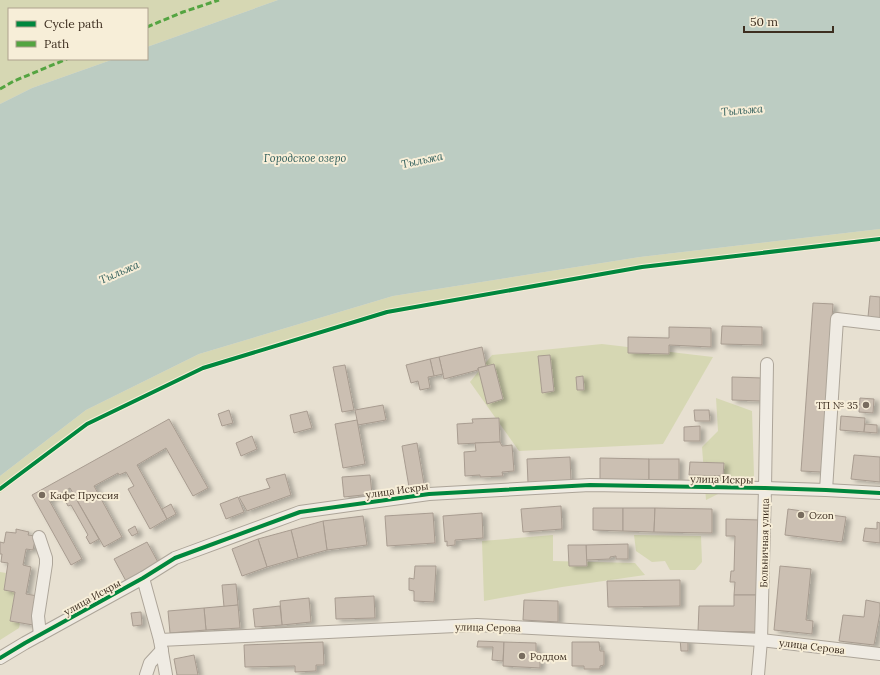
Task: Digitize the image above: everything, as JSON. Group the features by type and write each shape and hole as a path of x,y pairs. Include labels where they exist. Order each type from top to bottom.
{"street":[{"path":"826,490 837,319 880,324"},
{"name":"Больничная улица","path":"758,675 761,640 767,364"},
{"name":"улица Искры","path":"0,658 25,642 143,578 175,558 300,512 429,494 590,486 765,488 880,494"},
{"path":"39,537 46,558 38,616 40,635"},
{"path":"143,578 161,645 166,675"},
{"name":"улица Серова","path":"161,645 477,625 761,640 880,654"},
{"path":"146,675 150,663 161,645"}],"green space":[{"path":"0,0 278,0 148,47 148,8 8,8 8,60 111,60 32,88 0,104"},
{"path":"880,229 880,242 642,269 386,315 206,369 89,426 0,493 0,476 86,410 199,354 393,296 640,257"},
{"path":"602,344 713,357 663,444 519,451 470,382 492,355"},
{"path":"716,398 752,411 754,476 706,500 702,447 718,431"},
{"path":"553,535 553,561 635,563 645,575 562,587 484,601 482,541"},
{"path":"634,535 701,536 702,562 695,570 670,570 665,561 652,562 636,551"},
{"path":"0,572 6,573 4,590 15,592 10,621 20,623 19,628 0,640"}],"water":[{"name":"Городское озеро","path":"278,0 880,0 880,229 640,257 393,296 199,354 86,410 0,476 0,104 32,88 111,60 148,60 148,47"}],"building":[{"path":"870,296 880,297 880,318 868,317"},
{"path":"813,303 833,304 821,472 801,471"},
{"path":"722,326 762,327 762,345 721,344"},
{"path":"669,327 711,328 711,347 669,345 669,354 628,353 628,337 669,338"},
{"path":"482,347 486,366 478,368 478,370 444,379 439,357"},
{"path":"550,355 554,391 542,393 538,356"},
{"path":"439,357 443,374 434,376 430,359"},
{"path":"430,359 434,376 428,377 430,388 420,390 418,381 411,383 406,365"},
{"path":"494,364 503,399 487,404 478,368"},
{"path":"345,365 354,410 342,412 333,367"},
{"path":"583,376 584,390 577,390 576,377"},
{"path":"732,377 762,378 761,401 732,400"},
{"name":"ТП № 35","path":"860,398 874,399 873,413 859,412"},
{"path":"383,405 386,420 358,425 355,410"},
{"path":"229,410 233,423 222,426 218,414"},
{"path":"694,410 709,410 710,421 695,421"},
{"path":"307,411 312,428 294,433 290,415"},
{"path":"841,416 865,418 864,432 840,430"},
{"path":"499,418 500,442 458,444 457,424 473,423 472,419"},
{"path":"169,419 208,488 193,496 166,448 137,465 167,519 150,529 128,489 134,486 126,472 119,475 118,473 94,486 122,537 104,547 70,488 49,500 82,559 71,565 32,495"},
{"path":"357,420 365,464 343,468 335,424"},
{"path":"865,424 877,425 877,433 864,432"},
{"path":"700,426 700,441 684,441 684,427"},
{"path":"252,436 257,449 241,456 236,443"},
{"path":"500,442 502,446 512,445 514,471 502,472 503,476 465,476 464,452 476,451 475,443"},
{"path":"417,443 424,484 409,487 402,446"},
{"path":"854,455 880,457 880,482 851,479"},
{"path":"570,457 571,481 528,483 527,459"},
{"path":"600,458 649,459 649,480 600,479"},
{"path":"649,459 679,459 679,480 649,480"},
{"path":"690,462 724,463 723,476 689,475"},
{"path":"285,474 291,495 247,511 239,497 270,488 266,479"},
{"path":"370,475 372,494 344,497 342,477"},
{"path":"75,497 99,539 90,544 86,537 88,535 71,505 68,506 66,502"},
{"path":"238,497 244,512 226,519 220,504"},
{"path":"171,504 176,514 167,519 162,509"},
{"path":"561,506 562,529 523,532 521,509"},
{"path":"593,508 623,508 623,531 593,530"},
{"path":"623,508 655,508 654,532 623,531"},
{"path":"655,508 712,509 712,533 654,532"},
{"path":"788,509 846,517 842,542 785,535"},
{"path":"433,513 435,543 387,546 385,516"},
{"path":"482,513 483,538 455,540 455,545 447,546 447,541 445,542 443,516"},
{"path":"363,516 367,545 327,550 323,521"},
{"path":"726,519 760,520 758,595 734,595 735,582 730,582 731,571 734,571 735,536 726,536"},
{"path":"323,521 327,550 298,558 291,530"},
{"path":"877,522 880,523 880,543 863,541 865,528 877,529"},
{"path":"135,526 138,533 132,536 128,530"},
{"path":"16,529 29,532 28,535 36,536 33,550 26,549 23,565 31,567 26,594 38,596 33,625 10,621 15,592 4,590 8,563 1,562 2,554 0,554 0,542 4,543 6,532 16,533"},
{"path":"291,530 298,558 267,567 258,539"},
{"path":"258,539 267,567 242,576 232,549"},
{"path":"147,542 159,564 126,581 114,559"},
{"path":"628,544 628,559 616,559 616,556 610,557 610,559 586,560 586,545"},
{"path":"568,545 586,545 587,566 569,566"},
{"path":"415,566 436,566 434,602 414,601 414,591 409,590 409,578 414,579"},
{"path":"780,566 811,569 806,620 813,621 812,634 774,630"},
{"path":"680,580 680,606 608,607 607,581"},
{"path":"236,584 238,605 224,607 222,585"},
{"path":"734,595 758,595 758,632 698,631 699,606 734,606"},
{"path":"374,596 375,618 336,619 335,598"},
{"path":"309,598 311,622 282,625 280,601"},
{"path":"524,600 558,601 558,622 523,620"},
{"path":"866,600 880,603 880,613 874,645 839,641 843,615 864,617"},
{"path":"238,605 240,628 206,630 204,608"},
{"path":"280,606 282,625 255,627 253,609"},
{"path":"204,608 206,630 170,633 168,611"},
{"path":"141,612 142,625 133,626 131,613"},
{"path":"680,639 688,639 688,651 681,651"},
{"path":"478,641 504,642 503,661 492,660 493,647 477,647"},
{"path":"323,642 324,665 316,665 316,671 295,672 295,666 245,667 244,645"},
{"name":"Роддом","path":"504,642 536,643 536,652 540,652 540,668 503,666"},
{"path":"572,642 599,642 600,651 604,651 604,665 600,666 600,669 584,669 584,666 572,666"},
{"path":"194,655 198,675 177,675 174,659"}],"marked path":[{"path":"148,27 183,12 219,0"},
{"path":"0,89 14,81 65,60"}],"cycle path":[{"path":"0,489 87,424 203,368 387,312 642,267 880,239"},
{"path":"0,658 143,578 175,558 300,512 429,494 590,485 765,488 880,493"}],"place":[{"name":"ТП № 35","path":"866,405"},
{"name":"Кафе Пруссия","path":"42,495"},
{"name":"Ozon","path":"801,515"},
{"name":"Роддом","path":"522,656"}],"water label":[{"name":"Тыльжа","path":"742,110"},
{"name":"Тыльжа","path":"422,160"},
{"name":"Тыльжа","path":"119,272"}]}
